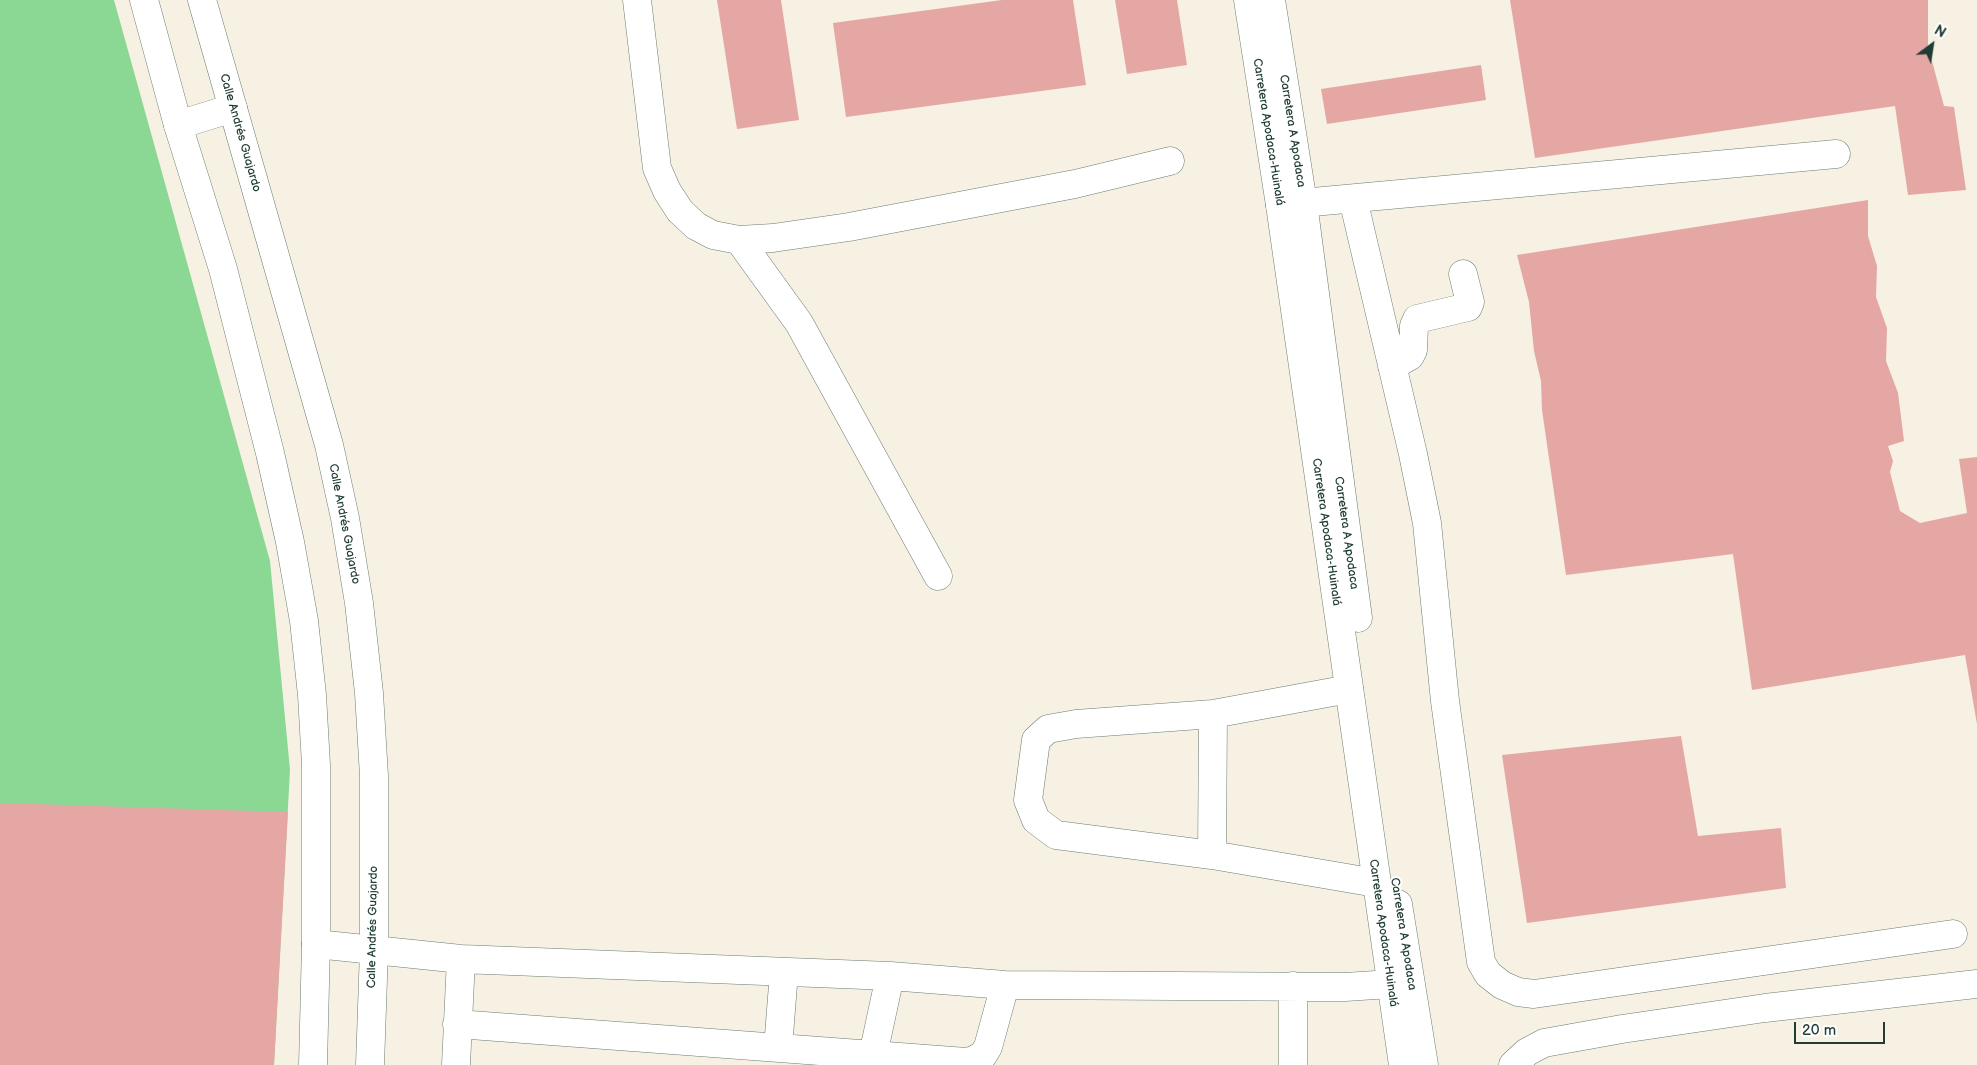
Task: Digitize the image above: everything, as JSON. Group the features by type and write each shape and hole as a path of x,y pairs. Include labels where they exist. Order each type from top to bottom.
{"main road":[{"path":"144,0 178,124 223,269 263,424 290,542 302,611 312,695 316,765 316,944 312,1065"},
{"name":"Calle Andrés Guajardo","path":"202,0 329,445 345,518 356,584 369,693 374,776 374,950 370,1065"},
{"path":"637,0 657,168 667,191 680,211 696,226 713,235 739,240 773,238 849,227 1075,184 1170,161"},
{"name":"Carretera Apodaca-Huinalá","path":"1248,0 1291,204 1349,689 1403,1065"},
{"name":"Carretera A Apodaca","path":"1271,0 1291,204 1384,820 1424,1065"},
{"path":"178,124 233,108"},
{"path":"1291,204 1836,154"},
{"path":"1353,199 1413,454 1427,523 1445,701 1481,962 1488,974 1502,985 1518,992 1534,994 1952,934"},
{"path":"739,240 799,323 938,576"},
{"path":"1392,366 1410,356 1413,350 1414,326 1417,319 1468,307 1470,302 1463,274"},
{"path":"1349,689 1213,714 1076,724 1048,729 1036,740 1028,800 1036,820 1056,835 1212,855 1376,883"},
{"path":"1212,855 1213,714"},
{"path":"316,944 461,958 890,976 1005,985 1345,987 1391,984"},
{"path":"456,1065 461,958"},
{"path":"778,1048 784,972"},
{"path":"873,1055 890,976"},
{"path":"1513,1065 1527,1052 1544,1043 1622,1029 1765,1008 1977,984"},
{"path":"457,1024 966,1062 974,1060 988,1047 1005,985"},
{"path":"1293,986 1294,1065"}],"green space":[{"path":"0,0 114,0 270,561 290,770 274,1065 0,1065"}],"building":[{"path":"717,0 781,0 799,120 737,129"},
{"path":"1002,0 1073,0 1086,85 846,117 833,23"},
{"path":"1115,0 1177,0 1187,65 1127,74"},
{"path":"1510,0 1928,0 1928,46 1944,106 1954,107 1966,190 1908,195 1895,106 1535,158"},
{"path":"1481,65 1486,100 1327,124 1321,89"},
{"path":"1868,200 1868,236 1877,266 1876,297 1887,328 1886,361 1898,393 1904,441 1888,446 1893,461 1890,472 1900,511 1920,523 1967,513 1959,459 1977,457 1977,724 1965,655 1752,690 1733,554 1566,575 1542,410 1541,381 1534,351 1529,302 1517,255"},
{"path":"1681,736 1698,836 1781,828 1786,888 1527,923 1502,755"},
{"path":"0,803 288,812 274,1065 0,1065"}]}
